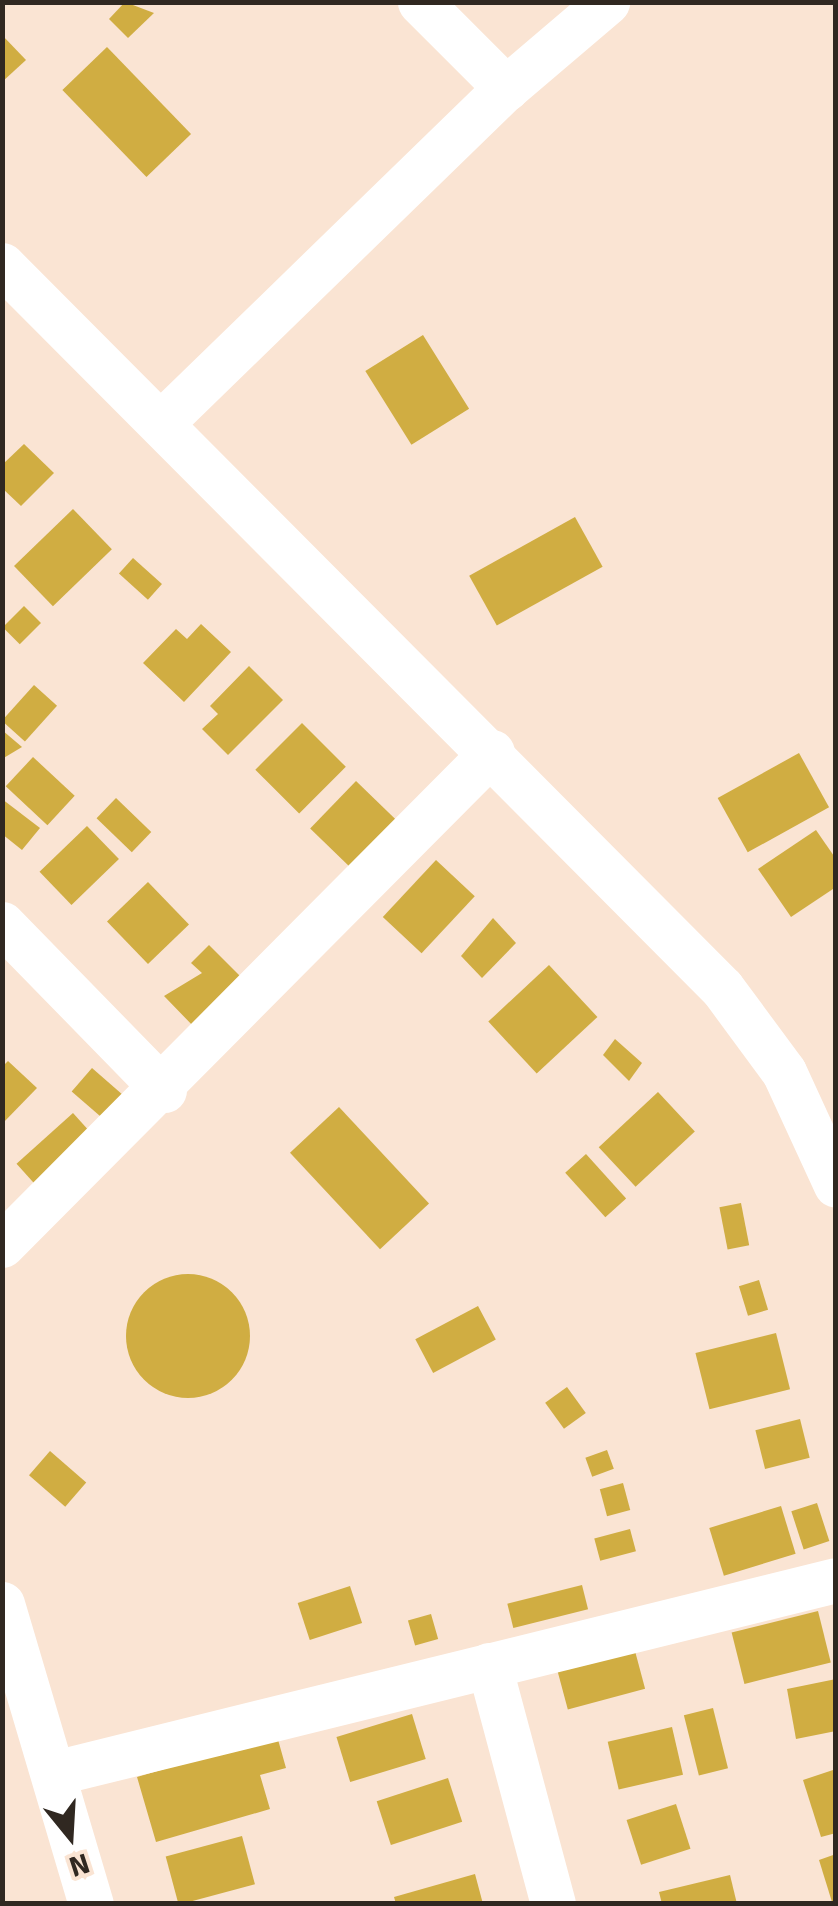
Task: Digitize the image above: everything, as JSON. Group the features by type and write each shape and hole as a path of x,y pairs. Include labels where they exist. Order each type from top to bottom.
{"street":[{"path":"420,2 506,88"},
{"path":"162,422 506,88 607,2"},
{"path":"2,265 492,752 758,1030 836,1185"},
{"path":"2,1244 164,1090 492,752"},
{"path":"2,924 164,1090"},
{"path":"54,1773 836,1580"},
{"path":"2,1604 91,1904"},
{"path":"489,1666 553,1904"}],"building":[{"path":"125,2 154,13 128,38 109,19"},
{"path":"2,35 26,60 2,82"},
{"path":"107,47 191,134 146,177 62,90"},
{"path":"423,335 469,409 411,445 365,371"},
{"path":"24,444 54,473 21,506 2,488 2,465"},
{"path":"73,509 112,549 53,606 14,566"},
{"path":"575,517 603,567 497,626 469,576"},
{"path":"133,558 162,584 148,600 119,574"},
{"path":"24,606 41,623 20,644 3,627"},
{"path":"201,624 231,652 184,702 143,663 176,629 187,639"},
{"path":"249,666 283,700 228,755 202,729 218,714 210,706"},
{"path":"34,685 57,706 25,741 2,721"},
{"path":"302,723 346,767 299,814 255,770"},
{"path":"2,730 22,747 2,759"},
{"path":"799,753 829,807 748,852 718,798"},
{"path":"33,757 75,796 47,825 6,786"},
{"path":"356,781 396,820 350,867 310,828"},
{"path":"116,798 151,832 132,852 97,818"},
{"path":"2,799 40,828 22,850 2,834"},
{"path":"87,826 119,859 71,905 40,872"},
{"path":"816,830 836,859 836,887 791,917 758,869"},
{"path":"436,860 475,896 422,953 383,917"},
{"path":"148,882 189,924 148,964 107,922"},
{"path":"493,918 516,943 482,978 461,956"},
{"path":"209,945 245,981 196,1029 164,996 202,973 191,963"},
{"path":"549,965 597,1017 537,1074 488,1022"},
{"path":"615,1039 642,1063 629,1081 603,1055"},
{"path":"8,1061 37,1088 2,1124 2,1067"},
{"path":"92,1068 123,1095 103,1118 72,1091"},
{"path":"658,1092 695,1131 636,1187 599,1147"},
{"path":"339,1107 429,1204 380,1249 290,1153"},
{"path":"73,1113 97,1140 41,1191 17,1164"},
{"path":"586,1154 626,1199 605,1217 565,1173"},
{"path":"741,1203 749,1245 728,1249 719,1207"},
{"path":"188,1274 212,1279 232,1292 245,1312 250,1336 245,1360 232,1380 212,1393 188,1398 164,1393 144,1380 131,1360 126,1336 131,1312 144,1292 164,1279"},
{"path":"759,1280 768,1310 748,1316 739,1286"},
{"path":"478,1306 496,1340 433,1373 415,1339"},
{"path":"776,1333 790,1389 709,1409 695,1353"},
{"path":"567,1387 586,1413 564,1429 545,1403"},
{"path":"800,1419 810,1458 765,1469 755,1430"},
{"path":"607,1450 614,1469 592,1477 585,1458"},
{"path":"50,1451 86,1482 65,1507 29,1475"},
{"path":"623,1483 630,1510 607,1516 600,1489"},
{"path":"817,1503 829,1541 804,1549 791,1511"},
{"path":"781,1506 796,1554 724,1576 709,1528"},
{"path":"630,1529 636,1551 600,1561 594,1539"},
{"path":"582,1585 588,1609 513,1628 507,1604"},
{"path":"350,1586 362,1623 310,1640 298,1603"},
{"path":"818,1611 831,1662 744,1684 732,1633"},
{"path":"431,1614 438,1639 415,1646 408,1621"},
{"path":"635,1651 645,1689 568,1709 558,1672"},
{"path":"836,1679 836,1731 796,1739 787,1689"},
{"path":"713,1708 728,1768 699,1775 684,1715"},
{"path":"412,1714 426,1759 350,1782 336,1737"},
{"path":"672,1727 683,1775 619,1790 608,1742"},
{"path":"277,1736 286,1768 260,1775 270,1809 156,1842 137,1777"},
{"path":"836,1769 836,1833 821,1837 803,1780"},
{"path":"448,1778 462,1822 391,1845 377,1801"},
{"path":"676,1804 691,1849 641,1865 627,1820"},
{"path":"242,1836 255,1884 178,1904 166,1856"},
{"path":"836,1854 836,1901 832,1902 819,1860"},
{"path":"475,1874 483,1904 396,1904 394,1897"},
{"path":"730,1875 737,1904 662,1904 659,1892"}]}
